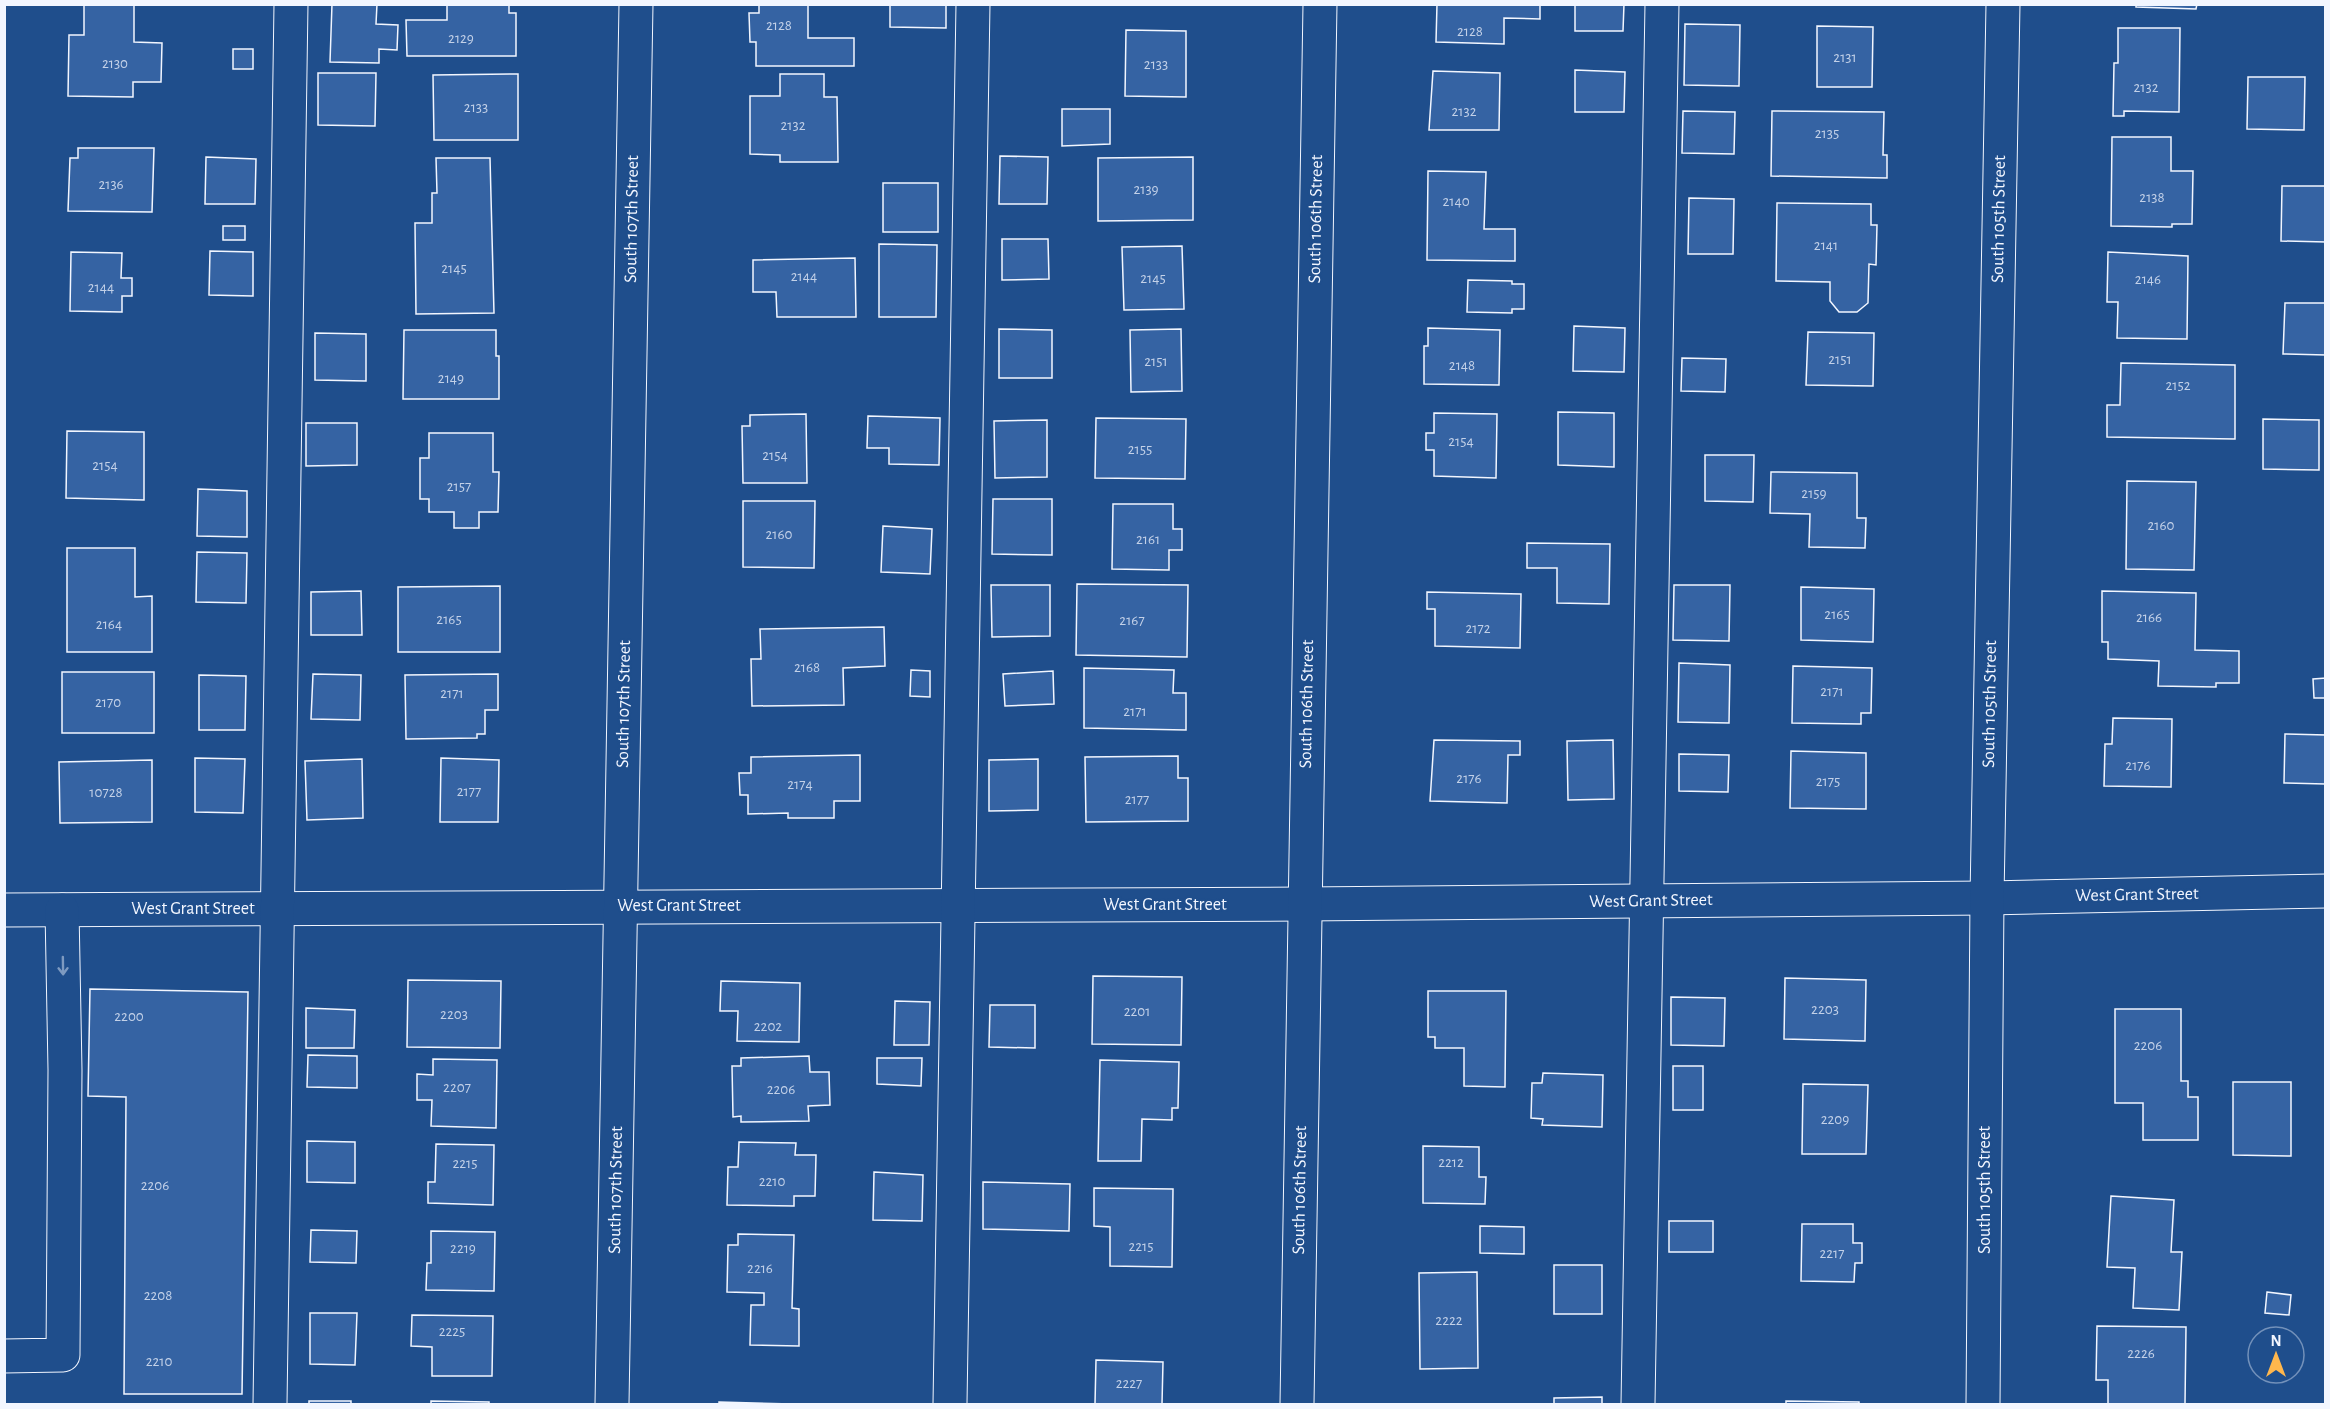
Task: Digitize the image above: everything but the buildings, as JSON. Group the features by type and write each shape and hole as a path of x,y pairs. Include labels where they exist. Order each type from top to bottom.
{"street":[{"path":"270,1404 291,4"},
{"name":"South 107th Street","path":"612,1404 636,4"},
{"path":"950,1404 973,4"},
{"name":"South 106th Street","path":"1297,1404 1303,904 1320,4"},
{"path":"1638,1404 1662,4"},
{"name":"South 105th Street","path":"1983,1404 1987,898 2003,4"},
{"name":"West Grant Street","path":"4,910 1303,904 1987,898 2325,891"},
{"path":"4,1356 63,1355 62,910"}]}
